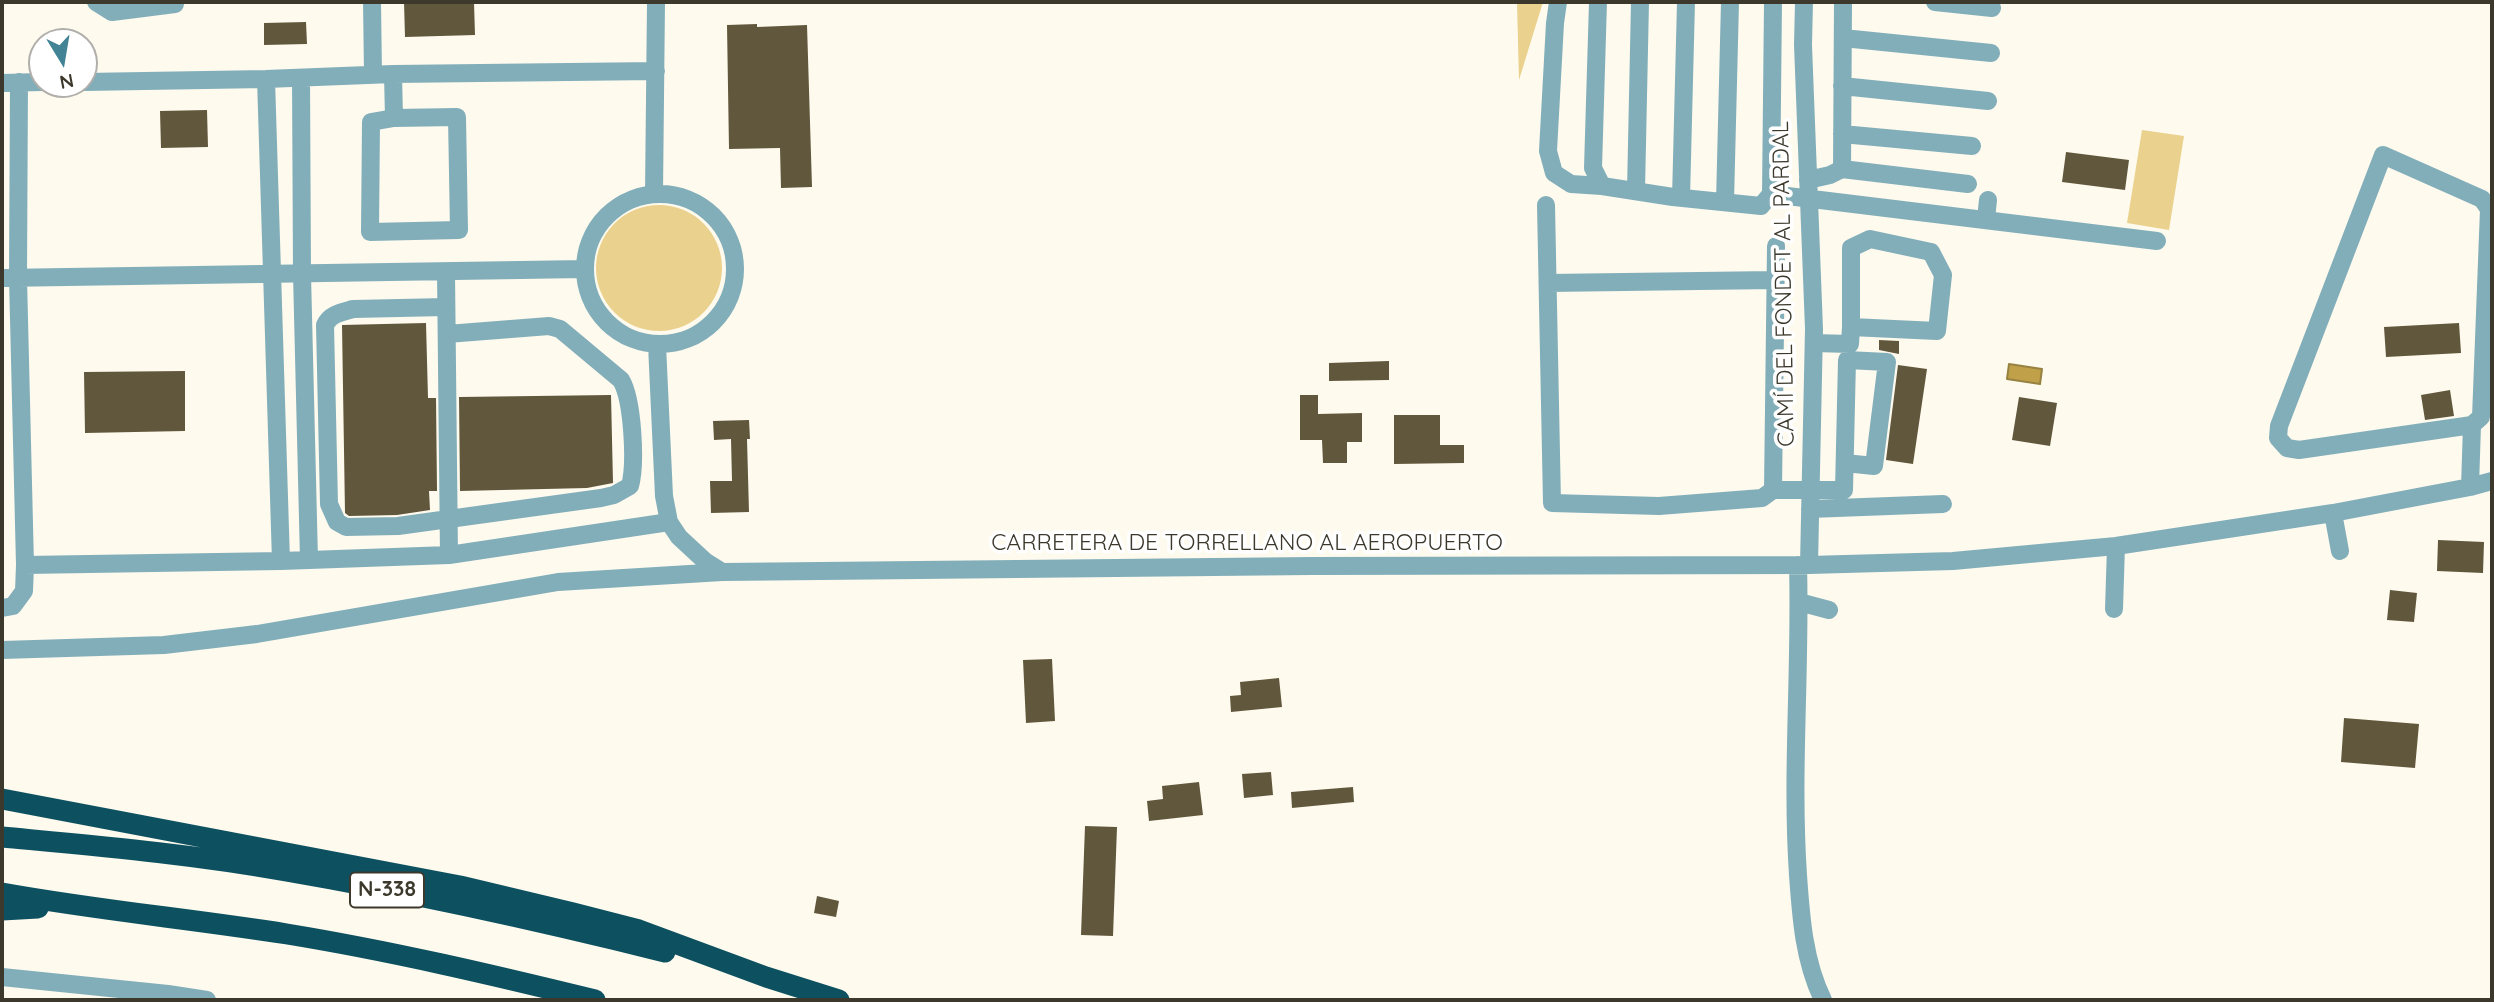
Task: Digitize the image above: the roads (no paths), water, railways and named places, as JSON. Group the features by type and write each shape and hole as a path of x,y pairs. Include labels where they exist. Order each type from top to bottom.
{"highway":[{"path":"2,799 460,886 639,930 766,977"},
{"name":"N-338","path":"2,837 125,849 285,870 474,907 766,977 839,1000"},
{"path":"2,893 70,905 206,922 397,954 595,1000"},
{"path":"2,910 70,905"}],"street":[{"path":"96,2 112,12 176,4 175,2"},
{"path":"372,2 373,74"},
{"path":"654,194 656,2"},
{"path":"1558,2 1548,151 1554,173 1571,184 1761,206 1772,194 1809,188 1986,219 2157,241"},
{"path":"1598,2 1593,168 1602,186"},
{"path":"1636,191 1640,2"},
{"path":"1681,198 1686,2"},
{"path":"1725,202 1730,2"},
{"path":"1772,194 1773,2"},
{"name":"CAMÍ DEL FONDET AL PARDAL","path":"1804,2 1803,45 1814,343 1811,500 1799,602 1794,821 1802,929 1813,980 1823,1000"},
{"path":"1842,169 1843,2"},
{"path":"1935,2 1992,8"},
{"path":"1843,38 1991,53"},
{"path":"98,82 373,74 656,71"},
{"path":"393,74 394,118"},
{"path":"301,78 302,274 309,560"},
{"path":"266,79 281,561"},
{"path":"2,608 13,606 24,591 25,565 10,278 10,82 28,82"},
{"path":"1843,86 1988,101"},
{"path":"457,117 459,230 370,232 372,122 394,118 457,117"},
{"path":"1842,135 1972,146"},
{"path":"2470,487 2472,425 2480,417 2489,209 2482,199 2383,155 2279,426 2278,438 2287,448 2300,450 2472,425"},
{"path":"1809,188 1842,169 1968,184"},
{"path":"654,194 679,196 701,206 720,223 732,244 736,268 732,293 721,314 703,331 681,342 657,345 634,340 614,330 598,313 588,292 584,270 587,247 597,227 613,211 632,199 654,194"},
{"path":"1986,219 1988,200"},
{"path":"1546,205 1552,503 1658,506 1762,498 1773,490"},
{"path":"1814,343 1850,344 1851,248 1870,239 1931,252 1943,275 1937,331 1851,327"},
{"path":"1773,490 1776,246"},
{"path":"10,278 584,270"},
{"path":"446,272 449,555"},
{"path":"1548,283 1775,281"},
{"path":"446,307 354,309 327,319 324,325 329,504 334,517 346,527 398,526 601,499 630,486 632,477 629,399 626,390 621,380 560,329 549,326 447,334"},
{"path":"657,345 664,496 669,522 679,537 706,562 722,572"},
{"path":"1811,500 1844,491 1847,360 1887,362 1874,466 1845,463"},
{"name":"CARRETERA DE TORRELLANO AL AEROPUERTO","path":"2,650 94,649 177,643 257,634 558,582 722,572 1312,566 1804,565 1953,561 2116,546 2333,513 2492,481"},
{"path":"1773,490 1811,500 1943,504"},
{"path":"2333,513 2340,551"},
{"path":"25,565 449,555 669,522"},
{"path":"2114,609 2116,546"},
{"path":"1799,602 1829,610"},
{"path":"2,977 168,993 207,1000"}]}
